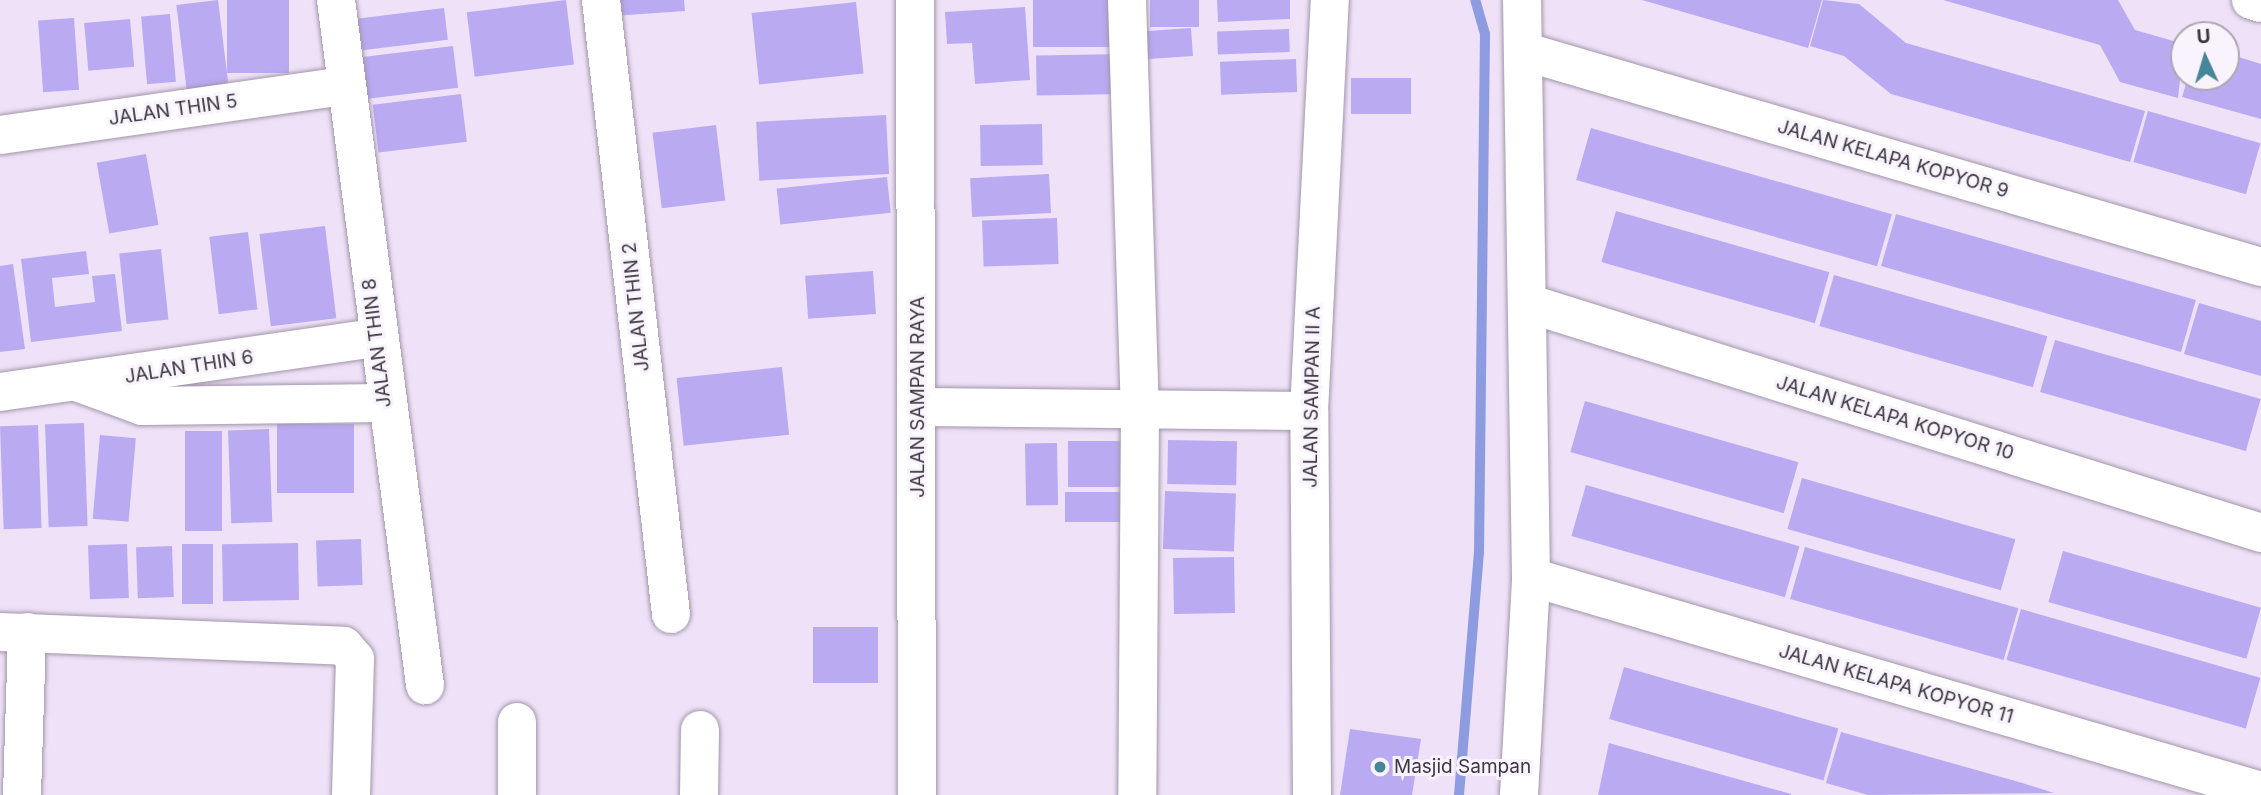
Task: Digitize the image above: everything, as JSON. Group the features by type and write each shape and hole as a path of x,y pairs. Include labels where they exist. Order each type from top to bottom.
{"street":[{"name":"JALAN THIN 8","path":"336,0 384,403 425,685"},
{"name":"JALAN THIN 2","path":"601,0 671,614"},
{"name":"JALAN SAMPAN RAYA","path":"915,0 919,407 917,795"},
{"path":"1127,0 1140,412 1137,795"},
{"name":"JALAN SAMPAN II A","path":"1312,795 1308,411 1330,0"},
{"path":"1518,795 1531,577 1530,304 1526,52 1522,0"},
{"path":"2251,0 2261,3"},
{"name":"JALAN KELAPA KOPYOR 9","path":"1526,52 2261,267"},
{"name":"JALAN THIN 5","path":"0,135 345,86"},
{"name":"JALAN KELAPA KOPYOR 10","path":"1530,304 2261,533"},
{"name":"JALAN THIN 6","path":"0,392 79,383 377,338"},
{"path":"79,383 142,406 384,403"},
{"path":"919,407 1140,412 1308,411"},
{"name":"JALAN KELAPA KOPYOR 11","path":"1531,577 2261,791"},
{"path":"22,795 14,632 344,646 355,659 351,795"},
{"path":"517,722 517,795"},
{"path":"699,795 700,730"}],"building":[{"path":"218,0 228,84 187,89 176,5"},
{"path":"227,0 289,0 289,73 227,73"},
{"path":"566,0 574,65 475,77 467,12"},
{"path":"612,0 684,0 685,11 613,16"},
{"path":"1033,0 1123,0 1123,47 1033,47"},
{"path":"1150,0 1199,0 1199,27 1150,27"},
{"path":"1217,0 1290,0 1290,19 1218,22"},
{"path":"1642,0 1822,0 1808,48"},
{"path":"1823,0 1859,4 1906,43 2145,111 2130,162 1891,94 1844,56 1810,46"},
{"path":"1943,0 2118,0 2135,30 2170,40 2170,91 2179,91 2178,98 2120,82 2100,45"},
{"path":"856,2 864,74 759,85 752,13"},
{"path":"1025,7 1030,80 975,84 972,43 947,44 945,12"},
{"path":"444,8 448,40 359,51 355,19"},
{"path":"170,14 176,82 147,84 141,17"},
{"path":"74,18 79,90 43,92 38,21"},
{"path":"130,19 134,67 88,71 84,23"},
{"path":"1191,28 1193,56 1135,60 1133,32"},
{"path":"1289,29 1290,52 1218,54 1217,32"},
{"path":"453,46 458,88 358,100 353,58"},
{"path":"1124,54 1125,94 1037,96 1036,56"},
{"path":"2240,57 2261,64 2261,119 2182,97 2184,91 2240,91"},
{"path":"1296,59 1297,92 1221,95 1220,62"},
{"path":"1351,78 1411,78 1411,114 1351,114"},
{"path":"461,94 467,142 379,152 373,105"},
{"path":"2148,111 2260,143 2246,194 2133,162"},
{"path":"886,115 889,174 759,181 756,122"},
{"path":"1042,124 1043,165 981,166 980,125"},
{"path":"716,125 725,200 662,208 652,133"},
{"path":"1591,128 1892,214 1877,266 1576,180"},
{"path":"146,154 159,225 109,234 97,163"},
{"path":"1049,174 1051,213 972,217 970,178"},
{"path":"887,177 891,213 780,224 777,189"},
{"path":"1616,211 1829,272 1815,323 1601,262"},
{"path":"1896,214 2196,300 2181,352 1881,266"},
{"path":"1057,218 1059,264 984,267 982,221"},
{"path":"325,226 336,318 271,326 259,234"},
{"path":"248,232 258,309 219,314 209,237"},
{"path":"161,249 168,320 127,324 119,253"},
{"path":"86,251 89,274 52,278 55,307 95,302 92,276 115,274 122,331 31,342 21,259"},
{"path":"13,264 25,349 0,352 0,266"},
{"path":"873,271 876,314 808,319 805,276"},
{"path":"1834,275 2047,336 2033,387 1819,326"},
{"path":"2199,303 2261,321 2261,376 2184,354"},
{"path":"2055,340 2261,399 2246,451 2040,392"},
{"path":"782,367 789,435 684,446 677,378"},
{"path":"1585,401 1798,462 1784,513 1570,452"},
{"path":"84,423 88,526 49,527 45,424"},
{"path":"277,424 354,424 354,493 277,493"},
{"path":"38,425 42,528 4,529 0,426"},
{"path":"269,429 272,522 231,523 228,430"},
{"path":"185,431 222,431 222,531 185,531"},
{"path":"100,435 136,438 129,522 93,519"},
{"path":"1168,440 1237,441 1236,485 1167,484"},
{"path":"1068,441 1131,441 1131,487 1068,487"},
{"path":"1057,443 1058,505 1026,506 1025,444"},
{"path":"1802,478 2015,539 2001,590 1787,529"},
{"path":"1586,485 1799,546 1785,597 1571,536"},
{"path":"1165,491 1236,493 1234,551 1163,549"},
{"path":"1065,492 1134,492 1134,522 1065,522"},
{"path":"361,539 363,585 318,587 316,541"},
{"path":"298,543 299,600 223,601 222,544"},
{"path":"127,544 129,598 90,599 88,545"},
{"path":"182,544 213,544 213,604 182,604"},
{"path":"172,546 174,597 138,598 136,547"},
{"path":"1805,547 2018,608 2004,660 1790,599"},
{"path":"2063,551 2261,608 2246,659 2048,602"},
{"path":"1234,557 1235,613 1174,614 1173,558"},
{"path":"2021,609 2260,678 2246,729 2006,660"},
{"path":"813,627 878,627 878,683 813,683"},
{"path":"1624,667 1838,728 1823,780 1609,719"},
{"name":"Masjid Sampan","path":"1350,729 1421,739 1412,795 1340,795"},
{"path":"1841,732 2054,793 1868,795 1826,783"},
{"path":"1609,743 1791,794 1791,795 1598,795"}],"waterway":[{"path":"1459,795 1479,553 1485,34 1475,0"}],"place":[{"name":"Masjid Sampan","path":"1380,767"}]}
